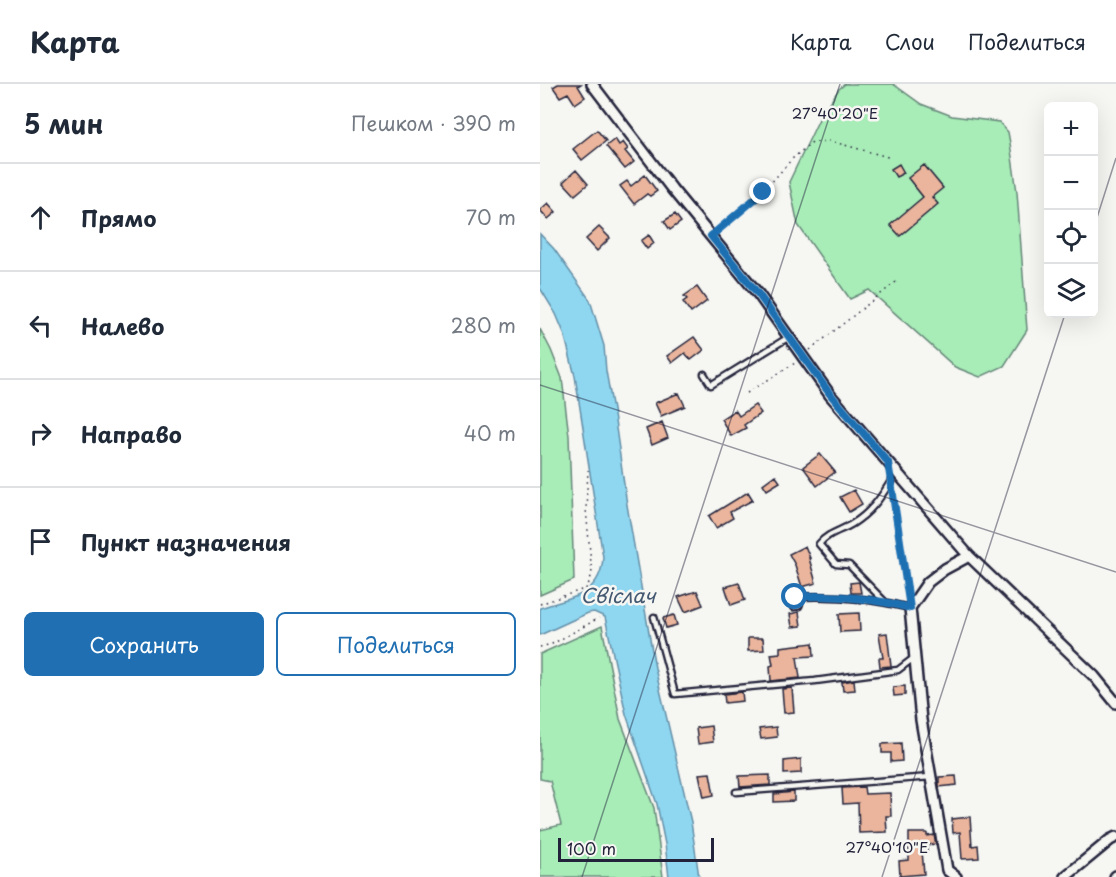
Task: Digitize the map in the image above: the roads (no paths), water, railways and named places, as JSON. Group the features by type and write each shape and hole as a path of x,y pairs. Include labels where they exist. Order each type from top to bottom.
{"street":[{"path":"592,84 789,337 830,394 969,556 1088,670 1116,703"},
{"path":"956,877 947,870 921,720 910,608 927,582 969,556"},
{"path":"1065,877 1116,837"}],"lane":[{"path":"704,375 711,385 789,337"},
{"path":"884,601 849,565 836,564 819,544 826,535 865,515 879,502 891,481"},
{"path":"802,597 842,596 884,601 910,608"},
{"path":"654,617 675,694 815,681 898,670 915,657"},
{"path":"736,792 931,777"}],"water":[{"name":"Свіслач","path":"540,234 554,249 590,300 604,346 627,505 655,668 691,822 699,877 669,877 657,804 626,714 605,617 594,612 588,613 540,635 540,608 573,598 590,588 597,580 603,557 575,376 564,333 556,314 540,288"}]}
